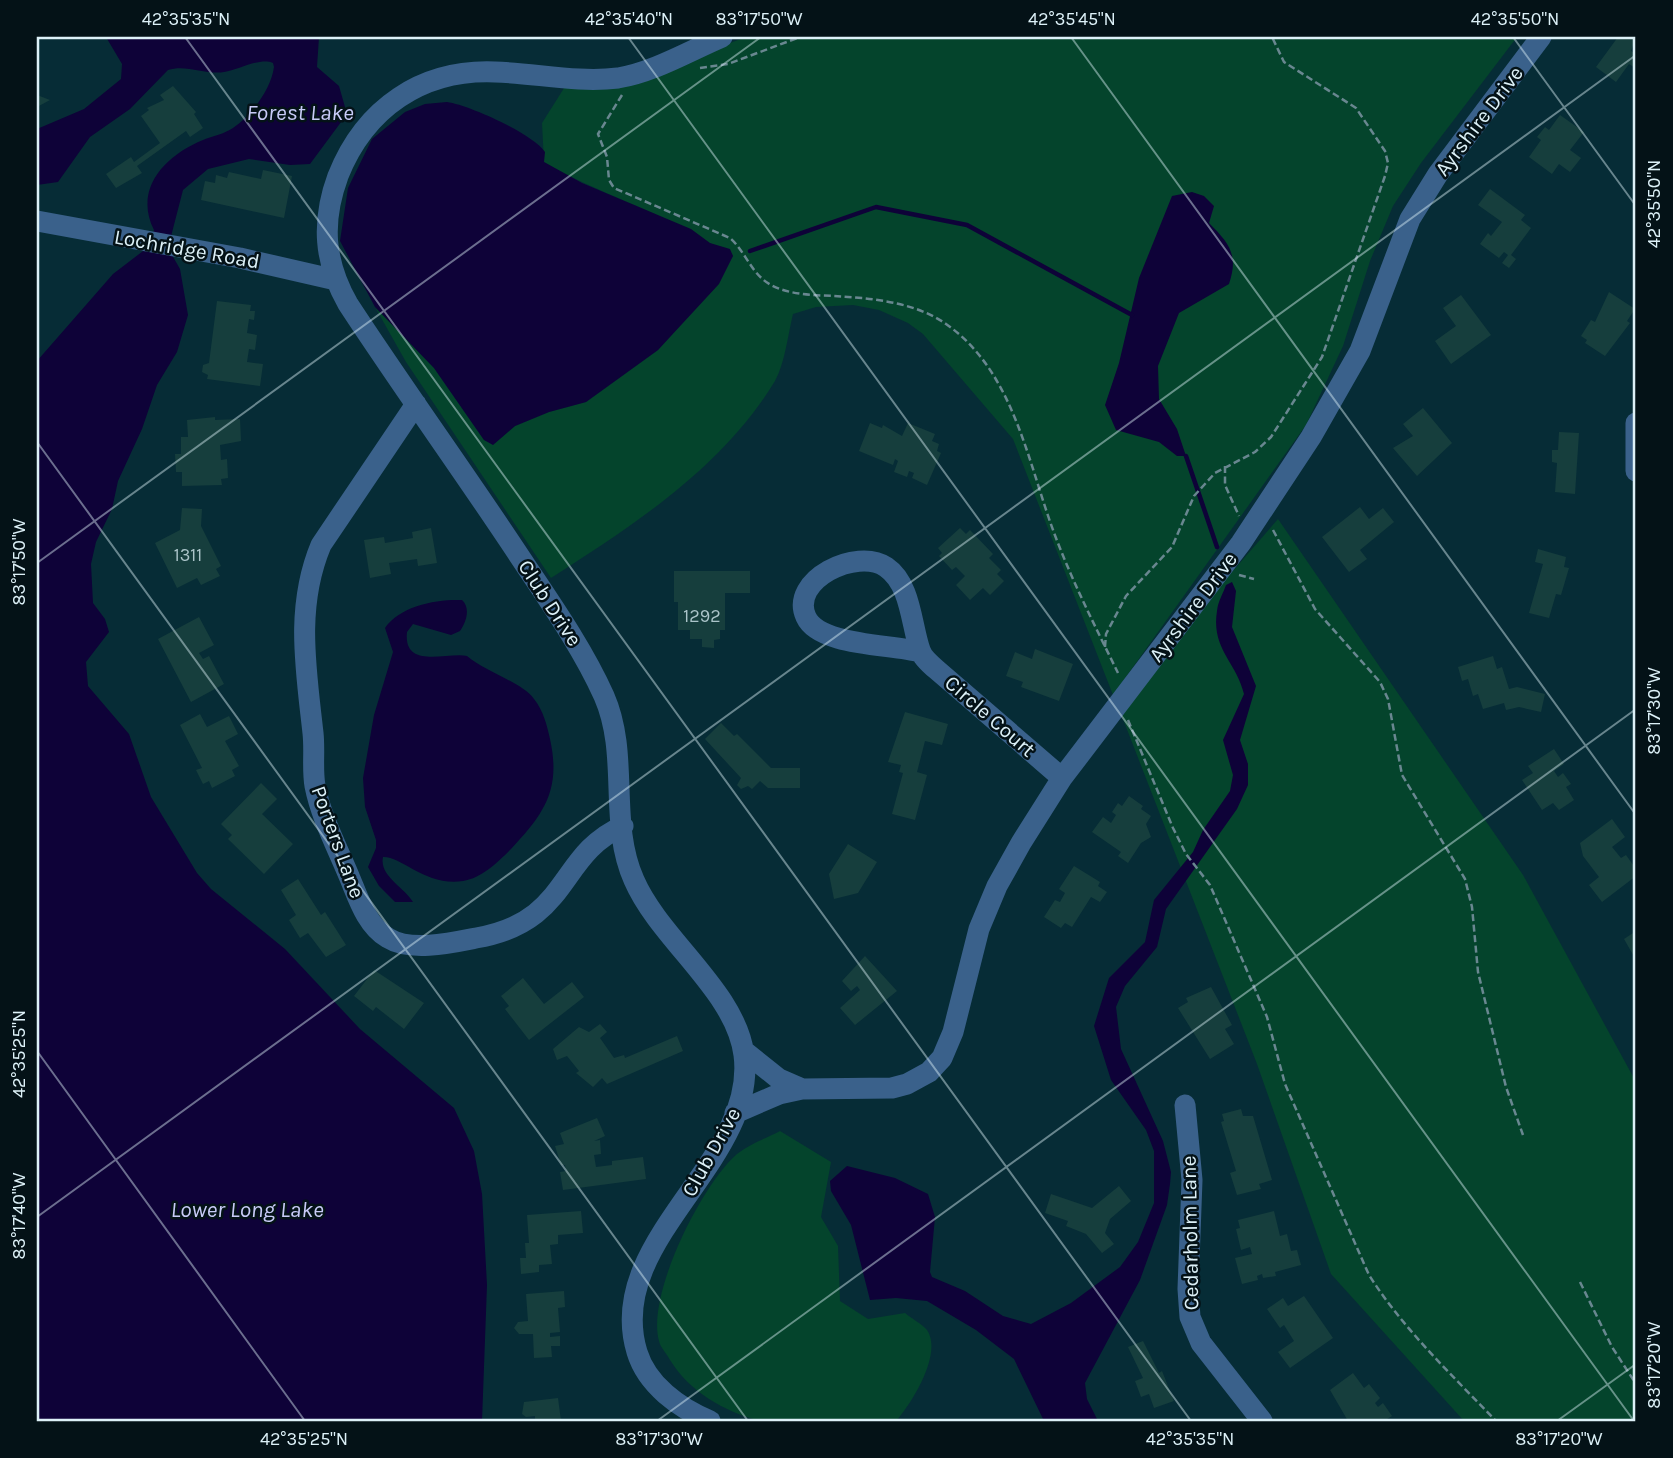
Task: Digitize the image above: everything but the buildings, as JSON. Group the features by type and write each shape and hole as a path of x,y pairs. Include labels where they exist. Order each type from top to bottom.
{"street":[{"name":"Club Drive","path":"710,1421 676,1402 648,1374 636,1348 634,1310 650,1255 714,1153 735,1114 744,1082 744,1051 736,1029 721,1002 642,896 629,867 623,826 620,757 615,728 605,697 582,654 529,570 367,333 336,280 326,239 328,212 335,185 358,138 395,99 425,82 459,73 496,72 592,79 626,76 722,37"},
{"name":"Ayrshire Drive","path":"735,1114 779,1094 802,1089 892,1088 920,1078 936,1065 953,1032 972,951 987,908 1021,843 1062,778 1255,523 1342,385 1360,351 1410,219 1438,174 1541,37"},
{"name":"Lochridge Road","path":"37,221 178,246 336,280"},
{"name":"Porters Lane","path":"416,404 321,545 312,569 305,609 304,648 316,788 364,910 380,933 399,942 456,941 508,931 547,906 589,850 602,837 623,826"},
{"path":"1636,423 1636,471"},
{"name":"Circle Court","path":"920,652 820,632 804,614 803,599 806,592 822,576 846,562 857,559 877,562 891,571 900,585 920,652 937,670 1062,778"},
{"name":"Ayrshire Drive","path":"744,1051 779,1079 802,1089"},
{"name":"Cedarholm Lane","path":"1185,1105 1192,1180 1188,1289 1190,1317 1201,1343 1262,1421"}],"path":[{"path":"688,70 728,64 800,37"},
{"path":"1105,647 1106,634 1126,596 1172,547 1194,496 1205,482 1225,466 1255,452 1271,437 1322,357 1388,163 1385,151 1356,108 1284,62 1272,37"},
{"path":"623,93 598,134 607,157 609,180 614,188 730,238 739,246 745,260 758,275 771,285 807,294 867,298 899,305 945,323 974,350 1005,393 1055,535 1088,618 1123,683 1125,710 1134,736 1186,854 1203,877 1267,1017 1272,1047 1285,1084 1369,1275 1386,1303 1496,1421"},
{"path":"1225,466 1225,485 1234,509 1244,521 1277,532 1315,609 1380,681 1388,699 1402,775 1465,878 1472,907 1481,983 1506,1087 1523,1135"},
{"path":"1580,1282 1612,1347 1636,1384"}],"green space":[{"path":"746,37 1517,37 1421,163 1393,206 1370,261 1343,346 1306,425 1113,695 1013,439 923,334 908,323 879,310 853,305 816,307 793,314 784,357 775,381 730,441 675,492 645,515 551,578 406,362 375,307 434,368 484,440 495,443 515,426 549,412 586,402 658,350 693,310 733,256 687,230 544,162 542,123 566,85 722,46"},
{"path":"1278,519 1523,875 1636,1082 1636,1421 1464,1421 1331,1274 1257,1064 1121,714 1226,579"},
{"path":"780,1131 831,1162 821,1217 838,1246 840,1301 868,1319 905,1313 927,1330 931,1340 931,1351 923,1377 896,1421 760,1421 746,1417 709,1399 687,1382 660,1343 657,1321 669,1270 680,1242 708,1189 737,1154"}],"water":[{"name":"Lower Long Lake","path":"106,37 319,37 317,67 339,86 347,114 310,164 290,165 249,159 208,169 183,190 168,248 180,269 188,315 177,352 157,385 142,429 118,481 112,509 96,542 91,564 93,603 105,619 109,632 86,662 88,686 129,734 151,797 197,873 211,889 285,949 360,1029 454,1108 474,1151 482,1194 487,1285 482,1421 37,1421 37,361 113,274 147,248 154,230 148,200 157,175 177,154 189,146 226,132 240,123 265,93 274,67 273,63 262,62 224,72 182,68 168,70 130,109 90,137 58,182 37,185 37,129 84,109 121,79 122,64"},
{"path":"447,102 485,114 515,129 545,152 544,162 582,183 691,229 710,243 730,249 733,256 719,284 658,350 586,402 549,412 515,426 493,445 484,440 434,368 375,307 340,241 348,188 372,139 405,112 425,104"},
{"path":"1192,192 1204,196 1214,206 1209,223 1227,243 1233,265 1229,284 1179,313 1158,366 1159,399 1177,429 1186,456 1177,456 1159,442 1116,430 1105,405 1119,363 1139,278 1172,196"},
{"path":"1232,582 1236,591 1232,627 1256,686 1240,740 1248,764 1248,785 1237,809 1166,909 1157,947 1125,986 1116,1007 1121,1049 1163,1141 1171,1172 1167,1205 1140,1280 1085,1383 1087,1399 1098,1421 1044,1421 1014,1359 976,1330 927,1301 896,1298 870,1300 851,1225 831,1191 830,1181 847,1166 895,1178 928,1194 935,1217 930,1272 932,1277 965,1291 1003,1316 1031,1324 1071,1303 1120,1267 1138,1242 1154,1203 1154,1151 1146,1130 1111,1080 1094,1026 1109,978 1145,942 1154,900 1193,852 1203,830 1230,791 1233,775 1223,740 1244,694 1236,672 1221,645 1216,624 1219,601 1226,585"},
{"path":"462,600 467,611 460,631 451,635 413,624 407,632 408,644 412,651 428,657 467,656 529,693 540,708 549,734 553,757 551,786 533,824 511,849 477,877 450,882 438,880 383,857 388,876 413,902 395,902 379,886 368,867 376,848 376,840 365,807 363,778 374,715 393,652 385,628 400,614 419,605"}],"waterway":[{"path":"750,251 876,207 967,225 1132,315"},
{"path":"1186,456 1217,547"}],"water label":[{"name":"Forest Lake","path":"300,112"}]}
